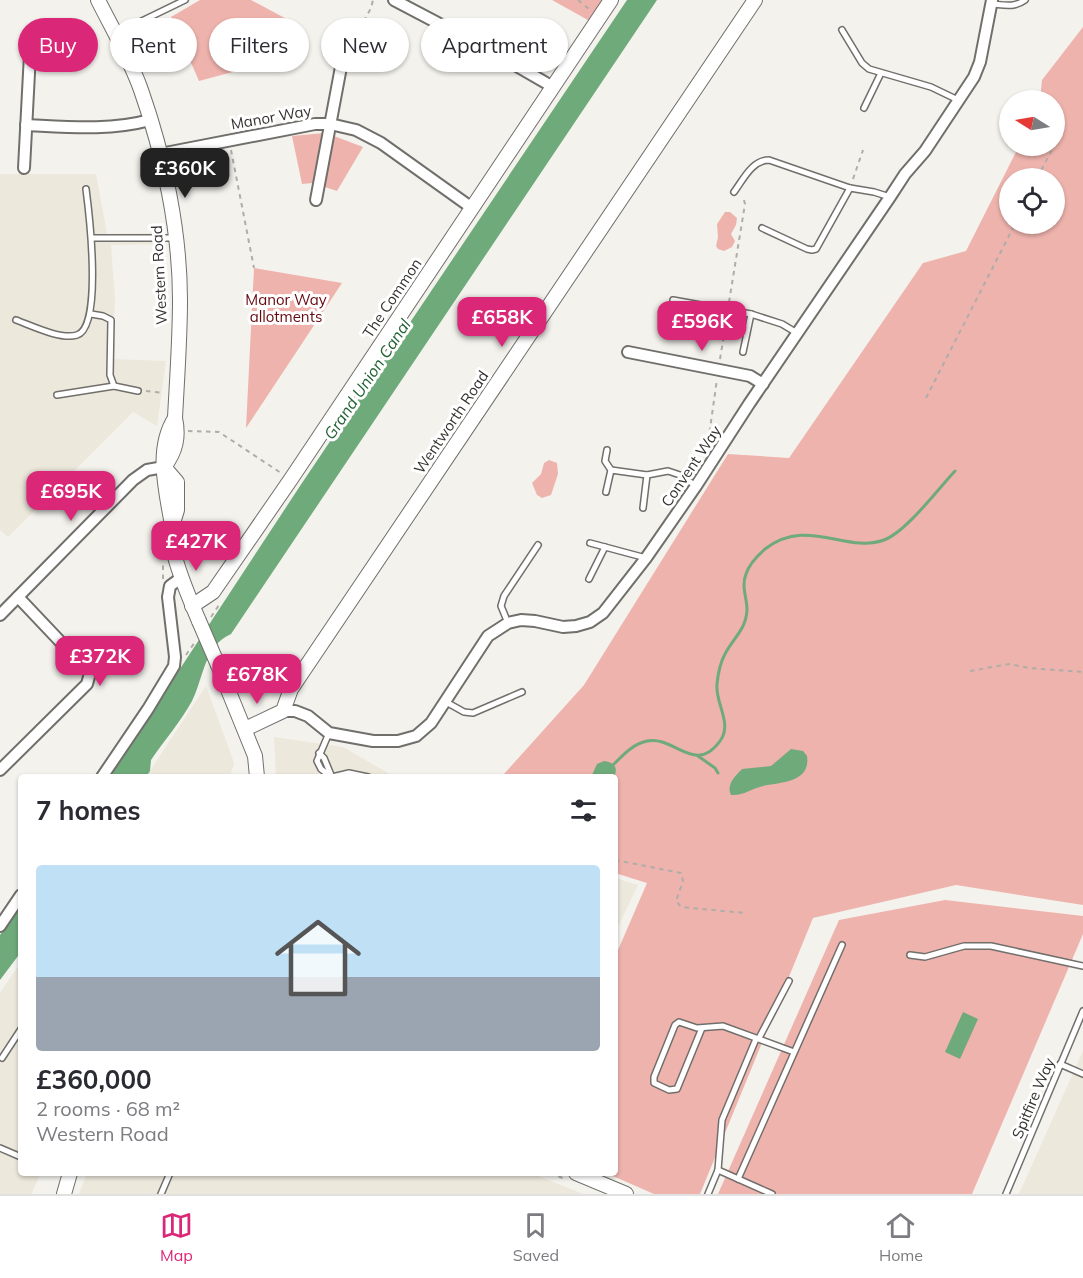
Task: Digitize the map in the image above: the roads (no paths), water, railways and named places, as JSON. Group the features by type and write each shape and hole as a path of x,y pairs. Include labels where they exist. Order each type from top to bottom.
{"street":[{"name":"Western Road","path":"98,0 110,24"},
{"path":"394,0 491,51 553,87"},
{"name":"The Common","path":"192,606 213,592 611,0"},
{"name":"Wentworth Road","path":"283,711 291,689 755,0"},
{"name":"Convent Way","path":"508,623 522,620 563,627 590,622 603,613 646,558 905,174 925,151 974,77 980,62 992,2"},
{"path":"24,168 29,72"},
{"name":"Western Road","path":"134,72 160,154 176,238 180,299 176,424 167,429 163,450 164,467 177,483 177,510 172,526 174,553 192,606 245,729 255,756 257,774"},
{"path":"316,200 340,72"},
{"path":"26,125 109,128 129,126 150,120"},
{"name":"Manor Way","path":"160,154 315,124 330,124 356,130 381,143 472,208"},
{"path":"628,352 750,376 763,384"},
{"path":"0,615 133,480 147,470 164,467"},
{"path":"104,774 174,666 176,657 168,597 170,586 181,578"},
{"path":"0,770 87,684 90,673 18,597"},
{"path":"245,729 283,711 308,716 329,733 373,741 398,741 416,736 431,723 488,636 508,623"},
{"path":"0,926 18,899"},
{"path":"56,1194 66,1176"},
{"path":"64,1194 67,1176"},
{"path":"583,1176 626,1194"}],"lane":[{"path":"148,18 185,0"},
{"path":"992,2 1011,6 1025,0"},
{"path":"842,30 862,63 869,69 931,87 958,100"},
{"path":"864,108 880,73"},
{"path":"734,192 756,163 769,160 850,188 890,197"},
{"path":"762,228 807,249 816,249 850,188"},
{"path":"16,320 65,337 80,334 86,329 91,315 92,238 86,189"},
{"path":"92,238 176,238"},
{"path":"673,300 752,314 782,324 797,333"},
{"path":"743,352 752,314"},
{"path":"91,315 104,316 111,320 110,375 114,386"},
{"path":"57,395 114,386 138,391"},
{"path":"607,450 604,461 611,470 647,475 668,471 680,475 696,486"},
{"path":"606,492 611,470"},
{"path":"643,508 647,475"},
{"path":"590,543 646,558"},
{"path":"508,623 501,606 504,596 538,544"},
{"path":"589,579 605,547"},
{"path":"446,702 464,712 473,713 522,692"},
{"path":"329,733 319,753 324,758 331,774"},
{"path":"738,1179 842,945"},
{"path":"910,955 925,957 964,946 991,946 1083,966"},
{"path":"708,1194 718,1170 722,1120 756,1039 759,1038 789,981"},
{"name":"Spitfire Way","path":"1006,1194 1083,1011"},
{"path":"702,1028 676,1089 669,1090 654,1083 654,1077 675,1025 679,1022 702,1028 723,1026 794,1052"},
{"path":"2,1058 18,1034"},
{"path":"1060,1064 1083,1074"},
{"path":"0,1148 18,1156"},
{"path":"718,1170 772,1194"},
{"path":"161,1194 169,1176"}],"waterway":[{"path":"614,764 625,753 642,742 657,741 693,755 702,755 711,751 720,741 725,727 717,691 720,669 725,654 742,628 746,617 744,583 747,570 765,549 781,540 796,536 811,535 855,543 884,540 912,519 955,471"},
{"path":"698,756 715,768 718,773"}],"park label":[{"name":"Manor Way allotments","path":"286,308"}],"water label":[{"name":"Grand Union Canal","path":"367,379"}]}
